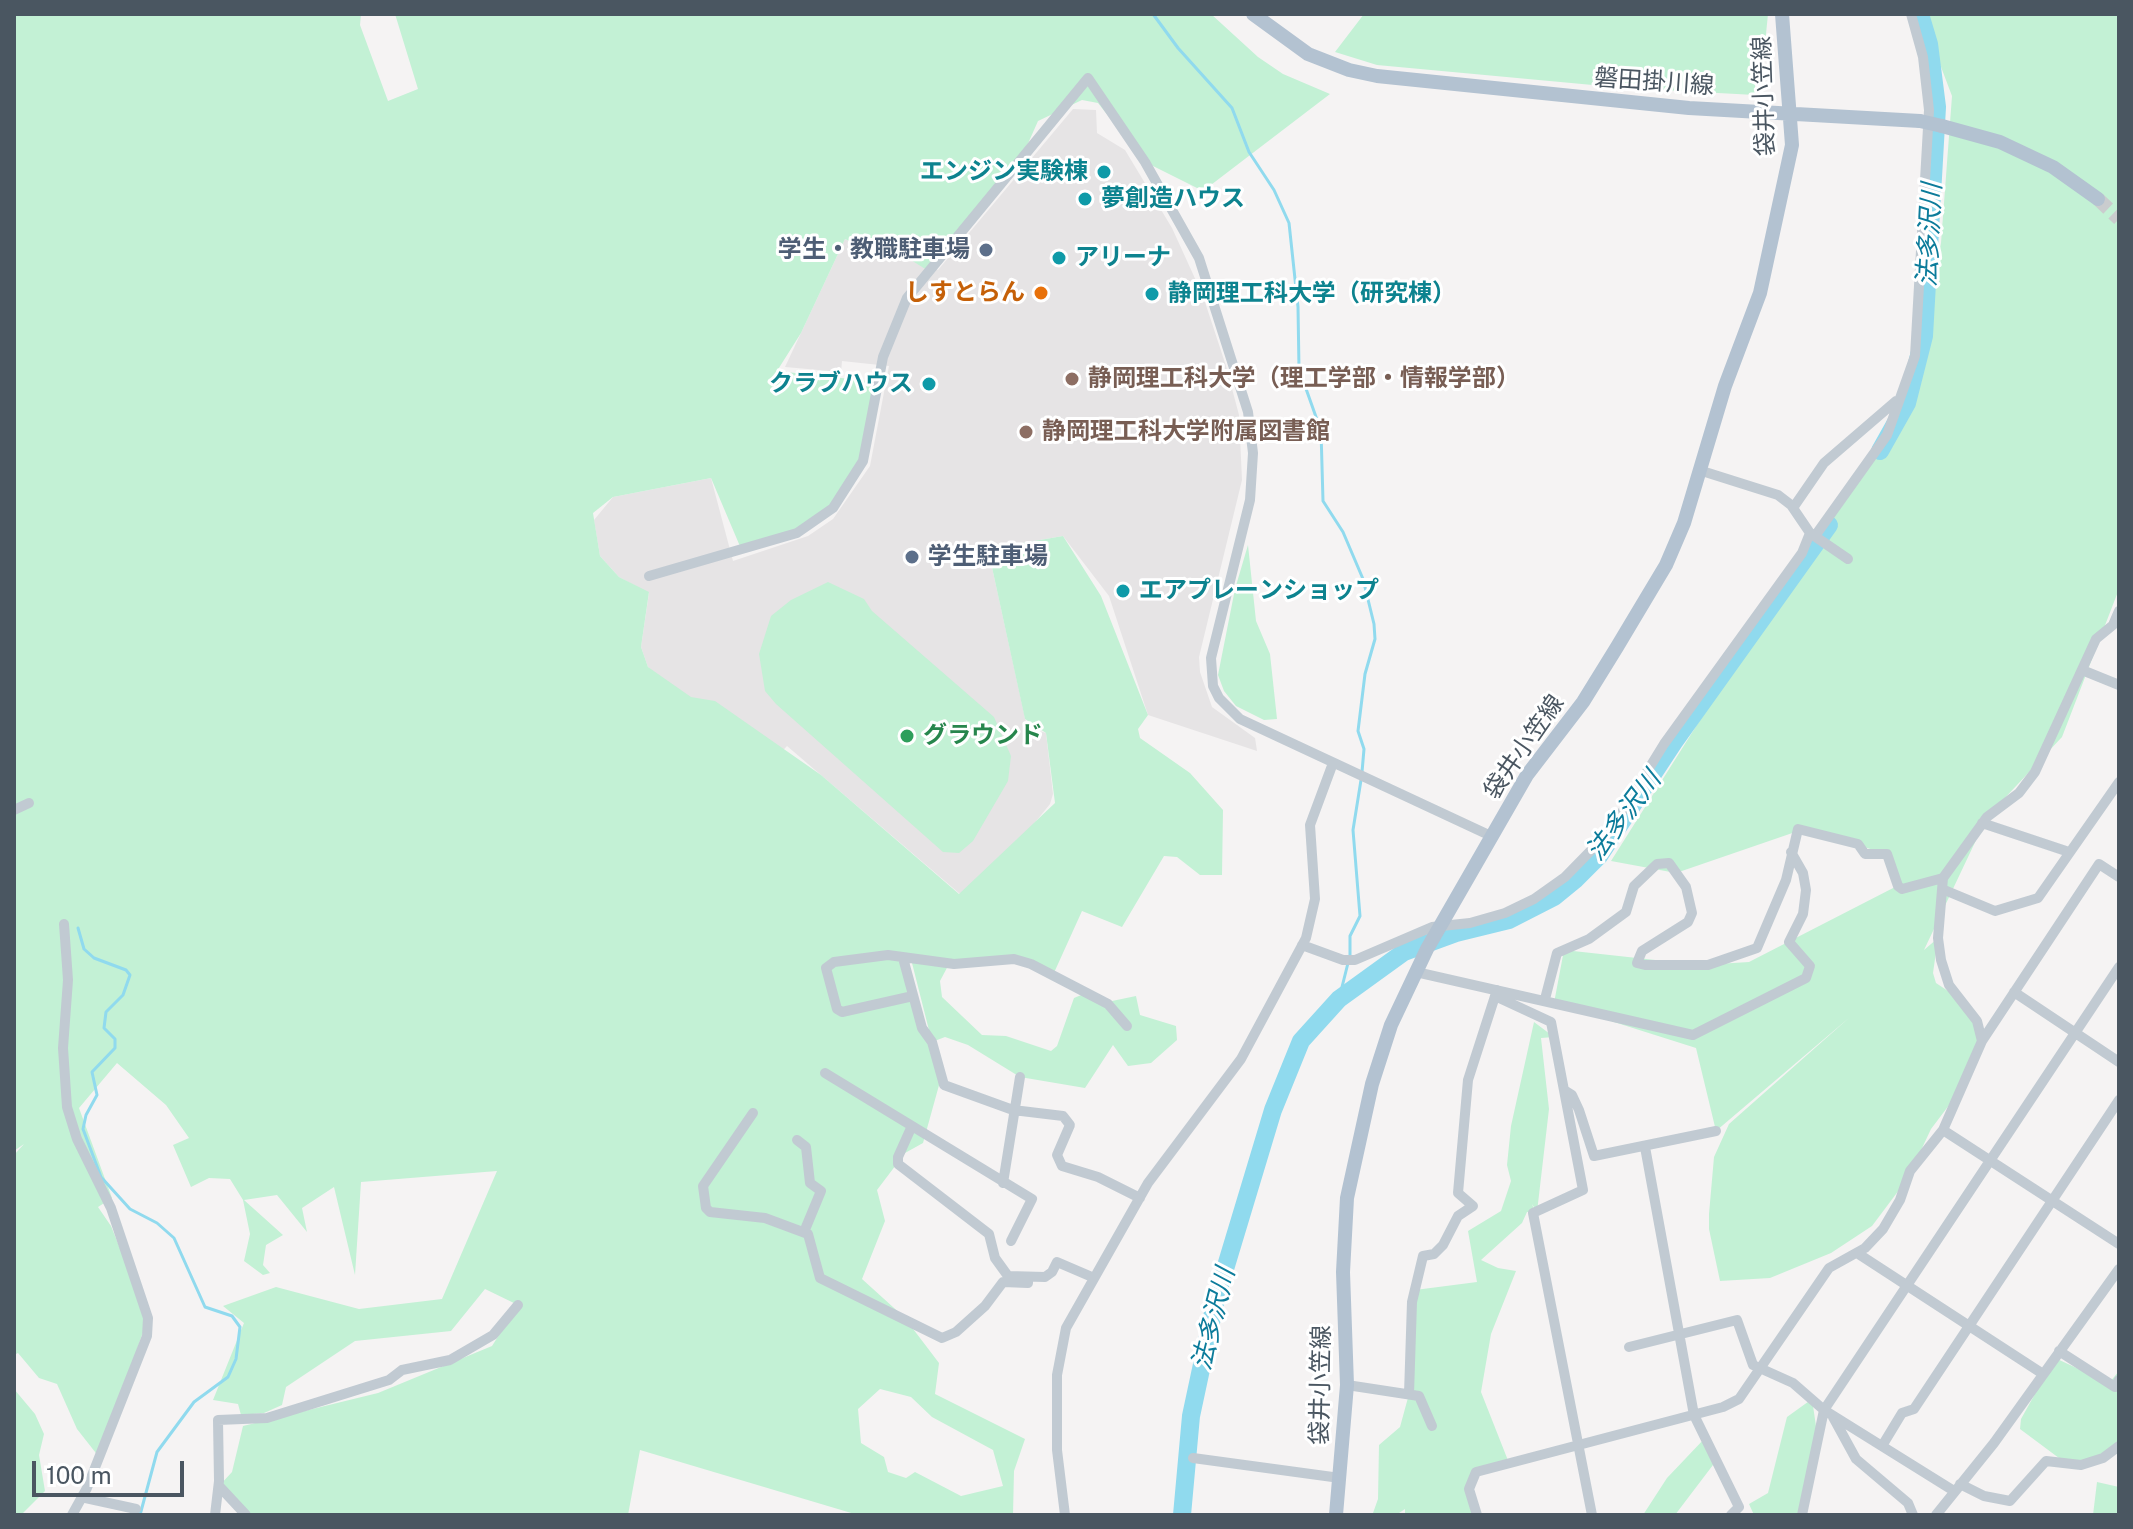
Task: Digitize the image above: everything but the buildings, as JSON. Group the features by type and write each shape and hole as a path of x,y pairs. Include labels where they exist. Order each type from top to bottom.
{"main road":[{"name":"磐田掛川線","path":"1253,14 1308,54 1327,63 1377,76 1595,100 1920,121 2000,142 2053,167 2098,199"},
{"name":"袋井小笠線","path":"1336,1515 1347,1385 1343,1272 1347,1198 1372,1084 1391,1025 1427,949 1491,836 1527,775 1583,702 1666,565 1702,471 1725,386 1764,278 1792,145 1782,14"}],"street":[{"path":"1302,945 1343,960 1355,960 1441,927 1505,913 1534,899 1590,855 1611,830 1664,744 1883,440 1915,356 1929,110 1923,57 1911,14"},
{"path":"649,576 797,533 833,508 863,461 883,357 907,298 1088,78 1145,162 1199,258 1248,412 1253,453 1250,500 1211,658 1213,686 1227,710 1240,719 1491,836"},
{"path":"1793,508 1824,463 1861,435 1900,398"},
{"path":"1861,435 1883,440"},
{"path":"1702,471 1778,495 1793,508 1813,534 1848,559"},
{"path":"1982,1041 1977,1021 1945,974 1938,938 1943,884 1982,823 2019,793 2035,772 2096,639 2113,625 2119,611"},
{"path":"2082,670 2119,685"},
{"path":"1065,1515 1057,1450 1057,1375 1066,1328 1092,1277 1140,1198 1228,1079 1302,945 1315,899 1310,825 1333,763"},
{"path":"1545,999 1557,953 1589,939 1626,912 1634,886 1657,864 1669,863 1686,887 1692,913 1688,922 1642,951 1637,963 1708,965 1757,948 1786,880 1798,829 1858,844 1865,854 1887,854 1898,886 1902,889 1943,884 1995,911 2038,898 2119,782"},
{"path":"14,810 29,803"},
{"path":"1982,823 2069,852"},
{"path":"1416,972 1496,993 1545,999 1693,1035 1806,978 1810,966 1789,942 1803,914 1806,890 1803,873 1791,852"},
{"path":"1477,1515 1469,1489 1476,1472 1723,1407 1739,1399 1829,1268 1857,1253 1883,1229 1900,1200 1910,1171 1943,1130 1982,1041 2099,864 2119,877"},
{"path":"64,924 68,980 63,1048 67,1107 82,1152 111,1208 148,1318 147,1336 87,1488 72,1515"},
{"path":"913,996 842,1012 837,1009 826,968 834,962 888,955 954,964 1002,958 1031,964 1108,1004 1127,1026"},
{"path":"903,958 922,1028 932,1042 944,1085 1013,1110 1063,1116 1070,1125 1057,1155 1062,1166 1098,1177 1140,1198"},
{"path":"1802,1515 1828,1412 1906,1287 2119,967"},
{"path":"2014,992 2119,1062"},
{"path":"1496,993 1551,1022 1583,1190 1533,1213 1576,1446 1592,1515"},
{"path":"1409,1394 1412,1302 1423,1256 1434,1254 1443,1245 1458,1216 1473,1206 1458,1193 1468,1080 1496,993"},
{"path":"825,1073 1032,1199 1011,1241"},
{"path":"1003,1183 1020,1077"},
{"path":"1564,1090 1572,1095 1579,1110 1594,1156 1716,1131"},
{"path":"1882,1446 1902,1413 1914,1409 2119,1100"},
{"path":"753,1113 703,1186 706,1208 710,1212 765,1218 804,1232 812,1241 820,1278 942,1338 956,1332 985,1306 1003,1282 1028,1283 1028,1278"},
{"path":"911,1128 898,1164 989,1234 995,1258 1008,1276 1045,1277 1057,1262 1092,1277"},
{"path":"1943,1130 2119,1244"},
{"path":"797,1140 806,1147 810,1183 821,1191 804,1232"},
{"path":"1645,1147 1694,1415 1739,1507 1731,1515"},
{"path":"1857,1253 2043,1374"},
{"path":"1936,1515 2119,1269"},
{"path":"215,1515 219,1486 218,1420 267,1418 389,1380 402,1370 450,1360 493,1335 518,1305"},
{"path":"1629,1347 1737,1320 1753,1365 1793,1383 1828,1412 1882,1446 1957,1488 1984,1496 2010,1501 2046,1461 2081,1465 2103,1458 2119,1446"},
{"path":"2059,1351 2115,1387 2119,1380"},
{"path":"1347,1385 1419,1396 1432,1426"},
{"path":"1828,1412 1856,1459 1908,1503 1913,1515"},
{"path":"1193,1458 1340,1478"},
{"path":"219,1486 246,1515"},
{"path":"81,1497 136,1509"}],"shaded area":[{"path":"1073,109 1096,110 1097,133 1125,150 1172,228 1203,296 1226,366 1239,415 1242,480 1199,657 1200,672 1212,707 1255,738 1257,751 1148,715 1109,596 1063,536 988,549 1027,727 1046,733 1053,794 1050,804 977,894 960,894 787,746 745,792 648,667 641,647 649,593 619,577 600,556 594,520 613,497 711,478 733,561 808,536 833,519 870,466 889,366 842,361 841,372 785,367 845,239 867,249 885,244 938,270"}],"green space":[{"path":"14,14 361,14 360,25 388,101 418,89 395,14 1211,14 1258,57 1283,74 1330,94 1203,191 1145,162 1098,103 1082,100 1038,121 1022,157 927,270 885,244 867,249 845,239 801,333 777,371 878,382 863,461 822,518 742,551 711,478 613,497 593,513 600,556 619,577 649,592 641,647 648,667 691,697 715,701 821,775 959,894 1055,803 1046,733 1025,719 988,549 1063,536 1101,596 1148,715 1138,729 1140,738 1190,773 1223,810 1222,875 1200,875 1177,857 1164,856 1122,927 1082,911 1053,975 1014,959 949,964 940,981 942,997 982,1035 1006,1036 1051,1051 1057,1046 1074,998 1086,993 1112,1001 1136,996 1140,1015 1176,1026 1177,1040 1151,1063 1128,1066 1113,1045 1085,1088 1020,1077 968,1045 945,1037 932,1042 911,959 903,958 941,1078 923,1143 905,1153 877,1190 885,1221 862,1279 904,1317 939,1363 935,1394 1025,1439 1014,1471 1013,1515 858,1515 640,1450 628,1515 246,1515 219,1486 232,1472 243,1426 378,1393 492,1346 518,1305 485,1289 451,1331 355,1341 286,1387 282,1405 264,1413 241,1415 238,1404 213,1400 244,1323 223,1306 276,1287 359,1309 442,1299 497,1171 361,1182 355,1275 334,1187 302,1208 307,1232 277,1195 244,1200 283,1235 266,1245 263,1265 270,1273 263,1275 244,1261 250,1234 243,1200 230,1179 209,1178 191,1187 173,1145 189,1138 166,1105 117,1063 79,1108 112,1198 98,1207 111,1226 148,1318 99,1457 77,1429 57,1384 39,1378 18,1353 14,1355 14,1155 24,1144 14,1151","holes":["880,1389 911,1397 932,1417 993,1450 1003,1486 961,1496 915,1472 906,1478 888,1472 884,1457 861,1443 858,1409"]},
{"path":"1364,14 1768,14 1763,64 1755,68 1755,95 1625,88 1377,65 1335,52"},
{"path":"1921,14 2119,14 2119,589 2062,737 1987,817 1924,950 1938,938 1933,973 1936,983 1960,999 1977,1021 1978,1050 1962,1088 1931,1129 1908,1178 1872,1226 1831,1253 1770,1278 1720,1281 1709,1229 1709,1214 1714,1157 1729,1124 1850,1017 1716,1131 1696,1048 1554,1003 1564,950 1701,965 1749,962 1897,886 1887,854 1804,829 1676,873 1611,861 1779,595 1886,435 1922,346 1941,243 1952,96"},
{"path":"1248,545 1256,621 1270,654 1277,719 1264,720 1236,706 1224,691 1218,675 1235,589"},
{"name":"グラウンド","path":"828,582 864,599 872,611 994,717 1011,756 1008,781 973,841 959,853 943,852 765,691 759,654 771,616 791,600"},
{"path":"1534,1022 1554,1037 1541,1038 1549,1109 1537,1212 1532,1204 1535,1212 1527,1212 1522,1223 1481,1260 1498,1268 1516,1271 1491,1334 1481,1392 1509,1463 1476,1472 1471,1494 1476,1515 1405,1515 1405,1509 1396,1515 1376,1515 1373,1513 1378,1499 1379,1445 1400,1427 1409,1394 1415,1290 1477,1282 1468,1231 1501,1211 1511,1181 1507,1165 1511,1126"},
{"path":"2055,1358 2109,1383 2119,1371 2119,1447 2103,1458 2067,1464 2020,1429 2021,1419"},
{"path":"14,1389 35,1414 44,1434 39,1455 45,1491 21,1515 14,1515"},
{"path":"1812,1399 1817,1433 1799,1515 1754,1515 1749,1504 1768,1493 1787,1417"},
{"path":"1705,1438 1716,1461 1675,1515 1643,1515 1667,1478"},
{"path":"2097,1482 2119,1487 2119,1515 2093,1515"}],"waterway":[{"path":"1153,14 1178,48 1232,108 1249,152 1274,190 1289,223 1298,307 1299,369 1321,431 1323,501 1343,532 1363,579 1374,624 1375,639 1365,674 1358,731 1364,749 1362,772"},
{"name":"法多沢川","path":"1880,451 1907,403 1924,336 1937,107 1929,44 1920,14"},
{"name":"法多沢川","path":"1182,1515 1191,1416 1216,1299 1273,1110 1301,1041 1339,999 1404,952 1456,933 1509,920 1554,897 1576,879 1599,856 1674,742 1829,525"},
{"path":"1350,956 1350,936 1360,916 1353,830 1361,780"},
{"path":"78,928 84,949 94,958 126,970 130,975 123,995 106,1012 104,1028 115,1039 115,1048 92,1072 97,1095 86,1115 83,1129 101,1177 130,1209 157,1223 174,1238 205,1307 232,1316 240,1327 236,1359 228,1377 194,1402 157,1452 140,1515"},
{"path":"1339,999 1348,963"}],"tunnel":[{"path":"2098,199 2119,219"}],"place":[{"name":"エンジン実験棟","path":"1104,172"},
{"name":"夢創造ハウス","path":"1085,199"},
{"name":"学生・教職駐車場","path":"986,250"},
{"name":"アリーナ","path":"1059,258"},
{"name":"しすとらん","path":"1041,293"},
{"name":"静岡理工科大学（研究棟）","path":"1152,294"},
{"name":"静岡理工科大学（理工学部・情報学部）","path":"1072,379"},
{"name":"クラブハウス","path":"929,384"},
{"name":"静岡理工科大学附属図書館","path":"1026,432"},
{"name":"学生駐車場","path":"912,557"},
{"name":"エアプレーンショップ","path":"1123,591"},
{"name":"グラウンド","path":"907,736"}]}
